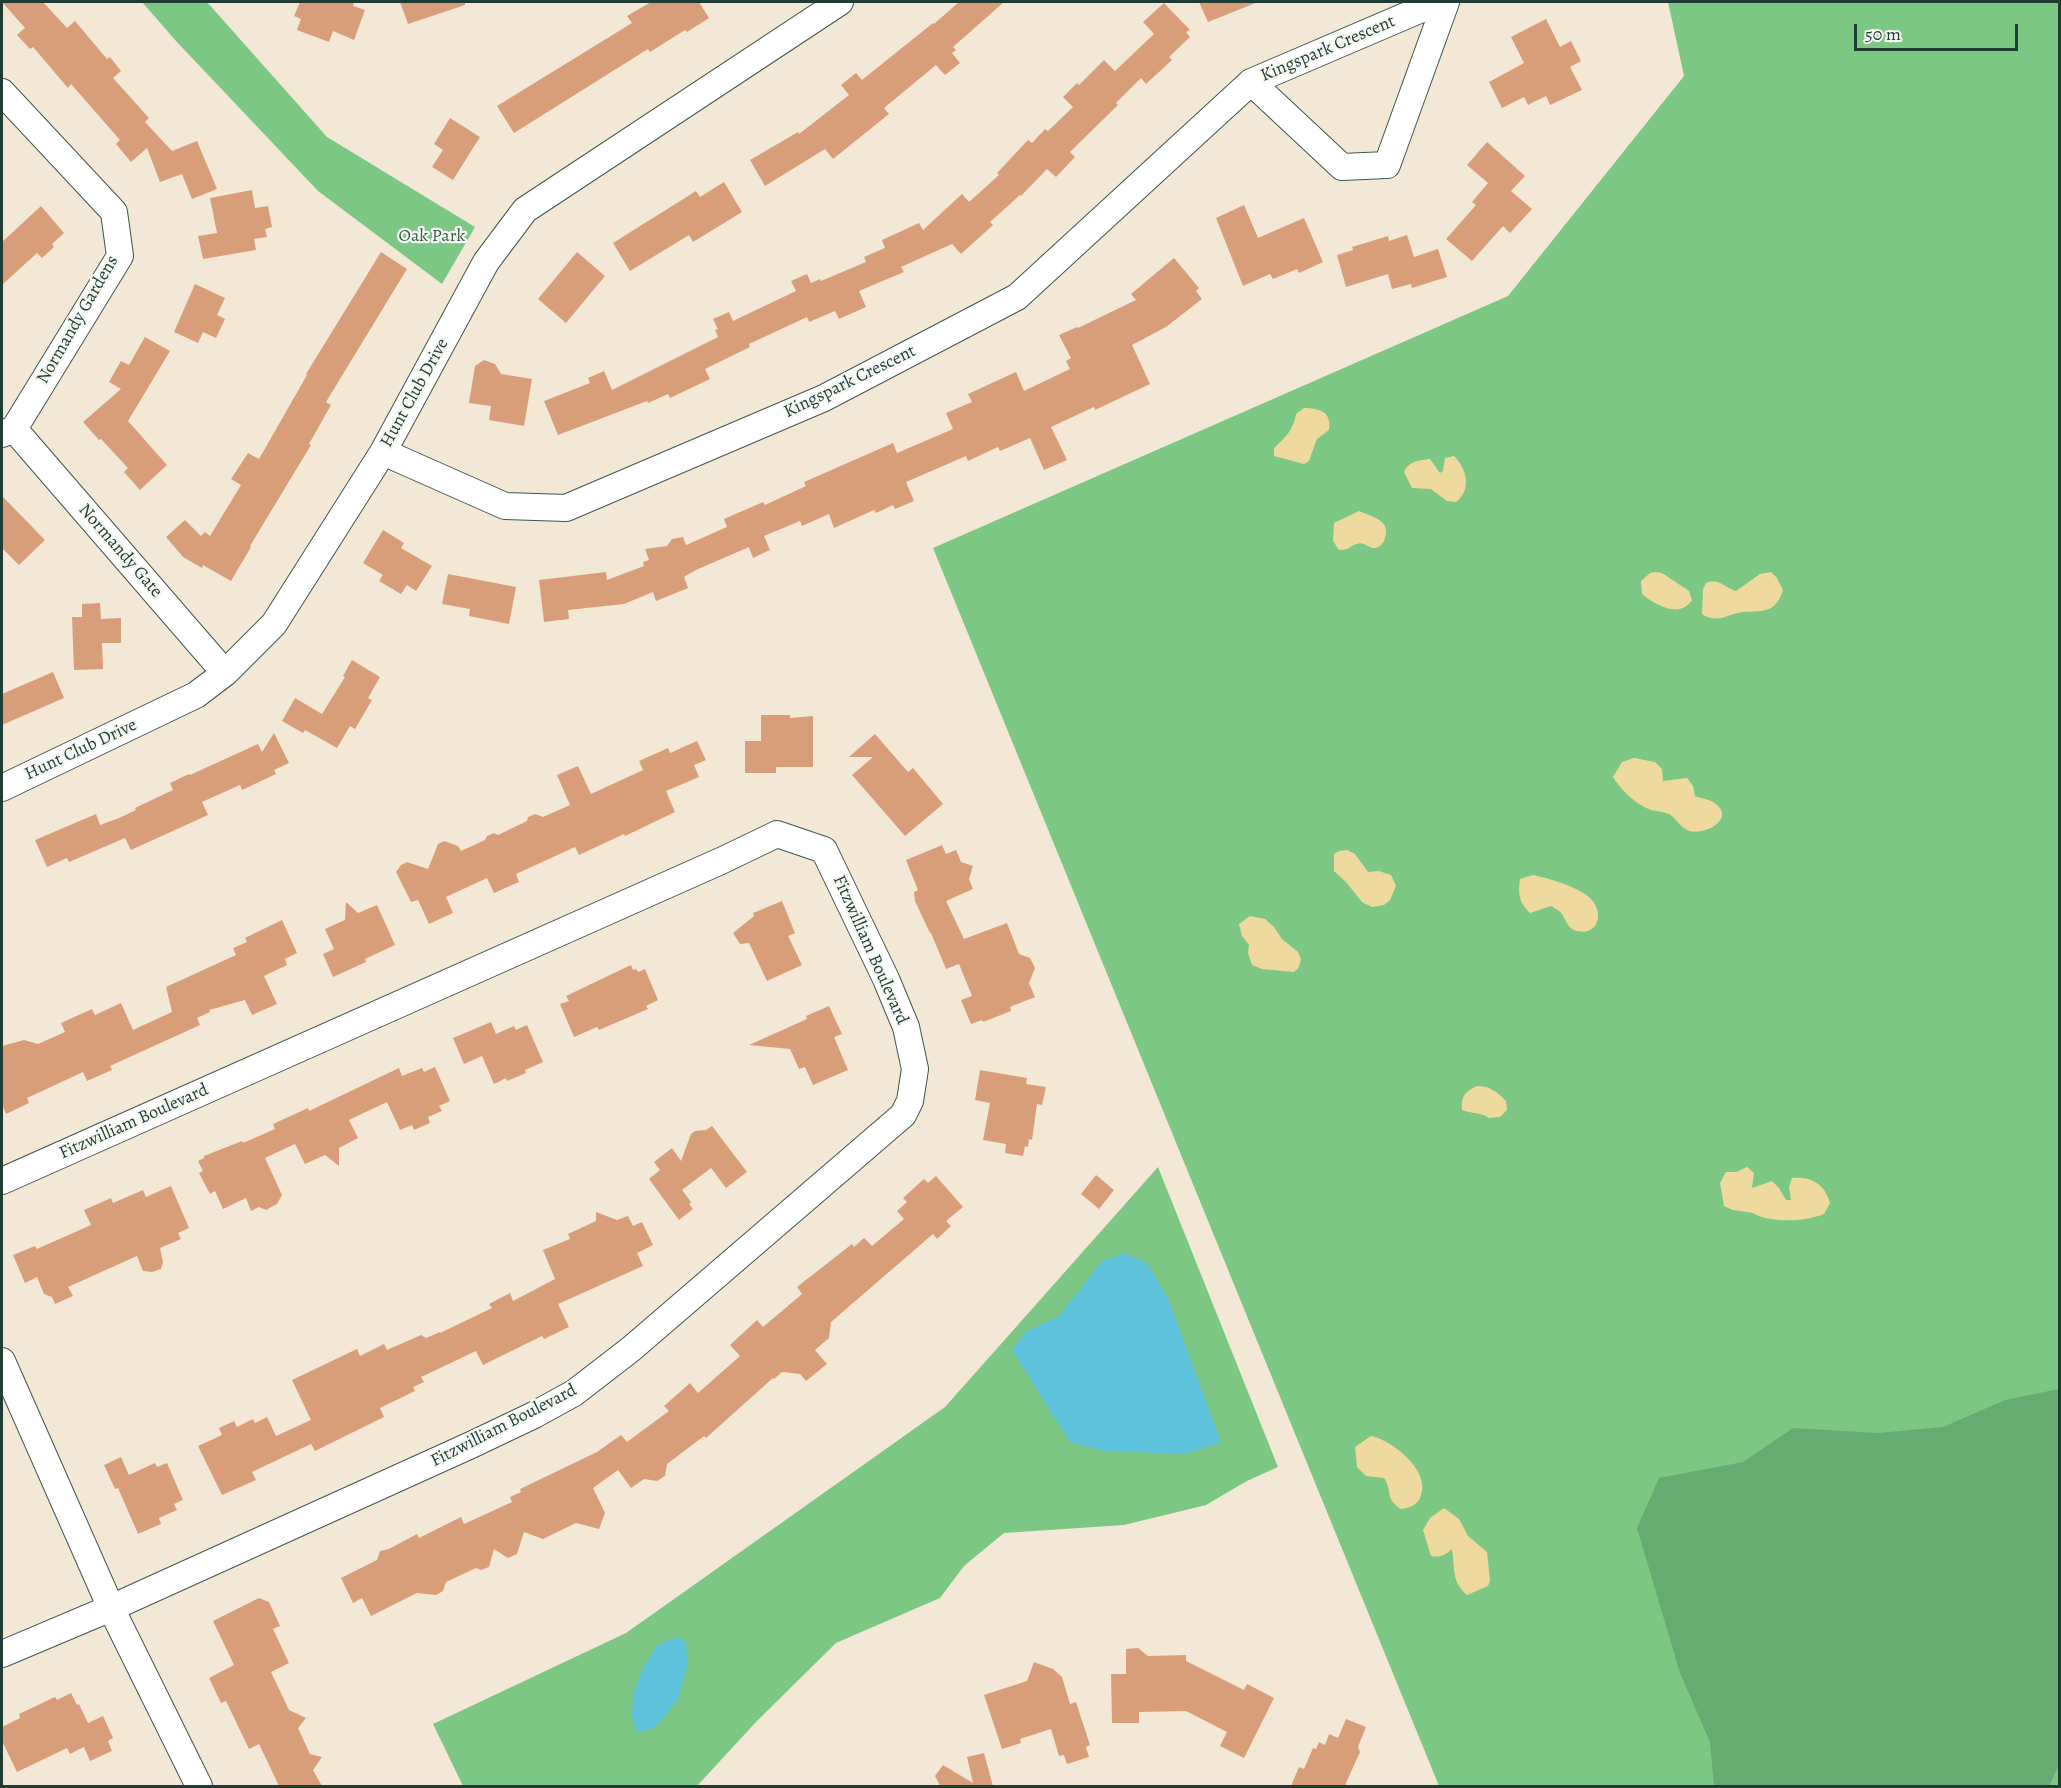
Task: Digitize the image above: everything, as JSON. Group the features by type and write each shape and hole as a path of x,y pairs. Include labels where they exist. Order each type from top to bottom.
{"street":[{"name":"Hunt Club Drive","path":"2,788 196,695 225,673 274,624 383,452 486,262 525,210 840,2"},
{"name":"Kingspark Crescent","path":"383,452 505,506 566,508 813,403 1017,297 1251,82 1438,2"},
{"name":"Kingspark Crescent","path":"1251,82 1342,167 1387,165 1446,2"},
{"name":"Normandy Gardens","path":"2,92 114,212 120,256 8,431"},
{"name":"Normandy Gate","path":"8,431 225,673"},
{"name":"Fitzwilliam Boulevard","path":"2,1181 777,834 824,850 886,979 906,1027 915,1070 910,1101 903,1115 631,1349 574,1393 471,1445 111,1608 2,1654"},
{"path":"2,1361 111,1608 199,1786"}],"green space":[{"name":"Oak Park","path":"142,2 207,2 327,137 475,227 442,284 318,191"},
{"path":"1668,2 2059,2 2059,1786 1439,1786 933,548 1508,296 1684,76"},
{"path":"1158,1167 1278,1467 1247,1481 1206,1505 1124,1525 1004,1533 964,1566 940,1598 836,1643 756,1722 697,1786 463,1786 433,1724 626,1633 945,1407"},
{"path":"2059,1389 2060,1763 2049,1786 1714,1786 1710,1742 1680,1673 1637,1528 1659,1478 1743,1462 1793,1428 1878,1433 1943,1427 2005,1400"}],"sand":[{"path":"1304,408 1324,412 1329,419 1329,430 1317,439 1309,461 1304,464 1274,456 1274,448 1288,433 1296,414"},
{"path":"1454,456 1462,467 1466,479 1464,492 1456,502 1447,501 1431,489 1412,488 1404,472 1409,465 1430,459 1440,473 1443,471 1445,458"},
{"path":"1359,511 1383,523 1386,532 1384,542 1375,548 1360,543 1339,550 1333,541 1334,523"},
{"path":"1771,572 1783,590 1773,607 1763,611 1738,613 1718,618 1702,614 1703,589 1706,583 1718,582 1736,591 1760,574"},
{"path":"1650,573 1662,573 1689,591 1692,600 1687,606 1681,609 1667,608 1642,594 1641,581"},
{"path":"1634,758 1655,762 1662,769 1663,781 1687,778 1693,786 1695,796 1714,802 1721,810 1720,821 1708,829 1693,832 1685,829 1669,814 1651,810 1634,801 1613,777 1622,762"},
{"path":"1347,850 1355,854 1368,872 1379,871 1391,875 1396,886 1390,900 1384,905 1372,907 1362,902 1334,871 1334,854"},
{"path":"1533,875 1571,887 1590,898 1597,909 1595,926 1585,932 1573,930 1561,913 1551,906 1530,913 1521,902 1519,885 1520,879"},
{"path":"1250,916 1265,919 1282,939 1298,952 1301,959 1299,967 1294,972 1262,969 1252,965 1248,953 1249,945 1242,936 1239,924"},
{"path":"1477,1086 1493,1090 1506,1101 1507,1110 1500,1117 1489,1118 1462,1110 1465,1095"},
{"path":"1747,1167 1754,1173 1752,1188 1772,1181 1786,1200 1791,1200 1789,1187 1792,1178 1805,1178 1821,1186 1830,1203 1824,1214 1788,1220 1763,1217 1724,1206 1720,1183 1726,1172 1736,1172"},
{"path":"1371,1436 1399,1451 1416,1468 1421,1478 1422,1488 1419,1500 1410,1507 1401,1509 1392,1501 1384,1478 1366,1476 1357,1467 1355,1447"},
{"path":"1444,1508 1459,1519 1468,1536 1487,1552 1490,1581 1488,1586 1467,1595 1456,1579 1452,1549 1443,1556 1431,1556 1423,1530 1430,1518"}],"water":[{"path":"1125,1253 1147,1263 1169,1301 1221,1442 1186,1454 1104,1451 1070,1442 1012,1350 1025,1332 1059,1316 1102,1261"},
{"path":"677,1637 685,1640 688,1663 678,1699 660,1722 651,1729 637,1732 631,1716 634,1692 641,1672 657,1645"}],"building":[{"path":"2,2 43,2 67,28 75,21 107,59 110,57 121,71 113,78 149,118 145,122 172,151 197,141 217,189 192,199 182,174 160,182 147,148 131,162 116,144 120,140 71,84 68,88 33,47 30,49 17,35 25,28"},
{"path":"300,2 354,2 353,6 365,10 354,40 333,31 329,42 297,30 301,19 294,16"},
{"path":"400,2 465,2 465,5 408,24"},
{"path":"651,2 699,2 709,18 650,52 648,49 514,133 497,106 632,23 627,16"},
{"path":"959,2 1004,2 953,47 956,50 952,53 960,63 945,75 936,65 884,108 889,114 833,159 825,149 765,186 750,160 798,132 799,134 849,95 841,85 856,73 862,80"},
{"path":"1199,2 1258,2 1208,22"},
{"path":"1164,3 1190,30 1186,32 1190,37 1169,57 1172,60 1146,84 1141,78 1116,103 1118,105 1070,152 1075,157 1056,177 1047,169 1021,196 990,222 993,225 961,254 952,244 901,267 904,272 859,291 866,307 839,319 835,311 809,322 807,317 749,344 750,347 705,369 710,379 670,398 668,394 558,435 544,401 590,383 588,378 604,371 612,390 718,337 715,330 718,329 713,319 729,312 733,321 796,291 791,281 807,274 811,283 820,279 821,281 866,262 864,257 885,248 882,240 919,223 923,230 962,194 969,202 999,175 997,173 1028,140 1032,143 1045,129 1048,131 1073,107 1063,97 1077,83 1079,85 1104,60 1115,71 1154,34 1143,22"},
{"path":"1546,19 1560,47 1571,41 1581,61 1570,67 1582,90 1550,105 1546,96 1528,105 1524,97 1502,108 1489,82 1524,63 1511,37"},
{"path":"450,118 480,137 453,180 432,167 443,150 434,144"},
{"path":"1487,142 1525,176 1511,191 1532,209 1510,233 1503,226 1472,261 1446,239 1476,205 1472,202 1488,183 1467,165"},
{"path":"724,182 742,212 693,242 689,235 630,271 613,243 696,191 700,197"},
{"path":"252,190 255,208 268,206 272,227 265,229 267,237 254,239 256,250 203,259 198,236 217,233 210,198"},
{"path":"1244,205 1258,238 1304,218 1323,262 1299,273 1297,269 1273,279 1270,274 1243,286 1216,218"},
{"path":"41,206 64,233 42,258 37,253 2,285 2,242"},
{"path":"1407,235 1414,257 1438,249 1447,277 1412,288 1411,284 1392,289 1388,274 1346,287 1337,255 1353,250 1352,247 1388,236 1389,241"},
{"path":"381,252 407,269 326,402 331,405 309,444 311,445 231,581 183,557 166,537 185,520 201,536 205,532 210,536 241,485 231,479 248,453 259,459 306,374"},
{"path":"577,252 605,276 566,323 538,299"},
{"path":"1174,258 1199,288 1196,291 1202,299 1166,327 1132,345 1150,384 1095,410 1094,407 1051,427 1067,460 1044,470 1030,438 1000,451 998,447 968,461 966,456 906,482 914,501 895,509 893,505 876,513 874,510 834,528 829,514 802,526 800,521 764,536 770,550 753,558 749,547 696,570 684,577 688,588 656,601 653,592 624,604 568,610 569,619 544,622 539,580 606,572 607,580 644,566 643,562 649,560 645,549 667,546 672,539 683,537 686,545 727,527 724,519 763,502 765,505 806,486 804,482 893,443 897,453 953,429 946,413 972,402 968,394 1016,372 1024,391 1070,369 1066,361 1071,358 1059,335 1136,300 1131,294"},
{"path":"195,284 225,298 217,315 225,319 216,338 203,332 198,343 174,332"},
{"path":"145,337 170,351 128,421 167,465 140,490 124,472 128,468 83,422 121,389 109,382 121,361 129,365"},
{"path":"484,360 495,364 501,374 532,379 524,426 489,420 491,406 469,403 475,366"},
{"path":"2,496 45,540 19,565 2,548"},
{"path":"383,530 404,543 401,548 432,566 416,591 407,585 401,594 379,581 383,575 363,563"},
{"path":"448,574 516,587 509,624 469,616 470,609 442,604"},
{"path":"100,603 101,619 121,618 121,643 102,643 103,669 74,670 72,617 82,617 82,604"},
{"path":"352,660 380,677 368,698 372,700 355,729 350,726 337,748 305,730 303,733 282,721 295,698 322,714 345,677 343,676"},
{"path":"53,672 64,698 2,725 2,694"},
{"path":"761,715 790,715 790,718 813,716 813,767 776,767 776,773 745,773 745,741 761,741"},
{"path":"274,733 289,763 274,770 276,774 242,790 240,785 202,802 208,815 131,850 125,838 69,862 67,858 47,867 35,840 96,814 100,825 119,818 173,790 170,783 189,774 258,744 262,752"},
{"path":"875,734 908,772 913,768 943,804 905,836 852,775 873,757 849,757"},
{"path":"697,741 706,760 694,765 699,777 666,791 675,812 579,855 575,847 516,874 519,882 494,893 487,878 446,897 453,913 429,924 418,900 411,902 396,872 401,865 407,862 428,869 438,844 444,841 458,846 461,851 485,840 487,836 494,833 498,835 527,821 528,817 535,814 543,817 570,805 557,775 578,766 591,794 643,770 639,761 668,748 670,753"},
{"path":"942,845 946,854 956,850 961,862 973,866 969,879 973,889 946,901 964,939 1007,923 1019,954 1030,958 1035,968 1029,983 1035,997 1010,1007 1011,1011 983,1022 982,1020 971,1024 961,1000 972,996 959,964 946,969 915,901 914,892 918,890 906,860"},
{"path":"782,901 795,933 788,936 802,965 767,981 749,943 740,944 733,933 754,916 753,913"},
{"path":"346,902 358,913 377,905 395,945 365,959 366,962 333,977 323,954 334,949 325,929 345,920"},
{"path":"282,920 297,953 285,959 287,965 264,976 277,1004 252,1015 245,1000 209,1010 210,1012 197,1018 200,1025 110,1066 112,1070 87,1081 83,1072 27,1098 29,1103 6,1114 2,1104 2,1046 24,1040 38,1044 65,1032 61,1023 92,1009 95,1015 121,1003 133,1030 172,1012 166,987 236,955 233,948 247,942 245,938"},
{"path":"631,965 633,970 636,969 638,972 645,969 658,1000 646,1006 648,1009 599,1030 597,1027 574,1037 560,1004 569,1001 566,996"},
{"path":"829,1006 842,1034 834,1037 848,1070 813,1085 805,1067 799,1069 790,1049 749,1045 807,1019 806,1016"},
{"path":"491,1022 496,1034 514,1026 516,1030 527,1025 543,1062 525,1070 526,1073 494,1084 482,1056 464,1064 453,1038"},
{"path":"435,1067 450,1101 439,1106 442,1111 428,1117 430,1123 414,1130 412,1125 400,1130 387,1102 349,1120 358,1138 339,1148 339,1166 325,1155 305,1164 295,1144 265,1158 282,1195 277,1204 266,1210 259,1207 251,1211 246,1198 223,1209 215,1191 210,1194 199,1173 203,1171 198,1161 204,1156 275,1129 273,1124 308,1108 309,1111 399,1068 402,1076 422,1068 424,1072"},
{"path":"980,1070 1027,1078 1026,1084 1046,1087 1042,1105 1037,1104 1032,1140 1029,1139 1028,1147 1025,1146 1023,1156 1005,1153 1006,1144 983,1140 990,1103 975,1100"},
{"path":"712,1126 747,1172 726,1188 711,1168 682,1190 693,1209 679,1220 649,1179 660,1170 654,1162 672,1148 681,1161 691,1134"},
{"path":"1096,1175 1114,1190 1099,1209 1081,1194"},
{"path":"936,1176 963,1207 946,1221 951,1226 937,1239 933,1234 831,1322 829,1338 815,1350 827,1364 806,1381 800,1374 782,1372 773,1378 706,1438 704,1436 667,1464 665,1476 657,1481 644,1479 631,1488 618,1470 593,1488 605,1513 599,1529 576,1523 543,1539 524,1532 517,1554 508,1558 494,1549 489,1567 481,1570 476,1568 446,1582 443,1591 436,1595 417,1593 371,1616 362,1598 353,1603 341,1578 377,1560 380,1551 389,1549 417,1534 419,1538 461,1517 464,1524 512,1502 510,1497 521,1492 520,1489 597,1452 621,1435 627,1442 669,1411 664,1406 690,1383 698,1393 740,1356 730,1345 757,1320 763,1327 802,1294 797,1287 852,1244 854,1247 864,1238 872,1246 904,1219 897,1211 907,1202 903,1198 924,1179 928,1183"},
{"path":"171,1186 189,1228 178,1233 181,1239 160,1248 163,1262 161,1269 152,1272 143,1271 137,1256 68,1287 73,1296 55,1304 52,1297 44,1294 37,1277 25,1283 13,1255 35,1246 37,1249 91,1225 84,1210 111,1198 113,1203 143,1190 146,1197"},
{"path":"596,1212 617,1220 628,1216 633,1226 642,1222 653,1245 637,1253 643,1266 558,1304 569,1327 544,1339 542,1336 483,1365 476,1351 421,1377 424,1382 413,1387 415,1391 380,1408 384,1417 315,1451 311,1444 252,1472 256,1480 222,1495 198,1446 222,1435 219,1428 234,1421 237,1427 253,1419 255,1423 267,1417 276,1436 311,1420 292,1380 357,1349 360,1356 384,1344 387,1350 421,1335 426,1338 440,1333 492,1308 489,1304 510,1293 513,1301 555,1279 543,1250 570,1239 568,1234 596,1221"},
{"path":"121,1457 129,1475 155,1463 157,1467 167,1463 183,1500 174,1504 177,1510 159,1518 161,1524 138,1534 118,1488 115,1489 104,1465"},
{"path":"259,1598 269,1602 280,1626 273,1629 289,1663 271,1672 289,1710 306,1718 298,1728 310,1754 322,1757 313,1770 322,1786 279,1786 259,1744 249,1749 226,1701 221,1703 209,1678 234,1665 213,1621"},
{"path":"1138,1648 1148,1656 1186,1655 1186,1661 1244,1690 1247,1684 1274,1698 1244,1758 1220,1746 1227,1732 1186,1711 1139,1712 1139,1723 1112,1723 1111,1674 1126,1674 1126,1649"},
{"path":"1034,1662 1053,1669 1062,1677 1070,1704 1076,1702 1090,1745 1086,1747 1089,1757 1067,1764 1064,1755 1059,1756 1051,1729 1020,1739 1021,1743 1002,1749 984,1695 1027,1681"},
{"path":"71,1693 88,1723 103,1716 113,1738 108,1741 112,1751 90,1761 84,1747 70,1754 67,1748 17,1772 2,1741 2,1727 20,1718 19,1714 55,1697 57,1700"},
{"path":"1346,1719 1366,1727 1358,1747 1360,1752 1346,1786 1291,1786 1299,1767 1304,1769 1313,1748 1316,1749 1319,1742 1325,1745 1329,1734 1338,1738"},
{"path":"984,1753 993,1786 940,1786 935,1776 943,1765 973,1783 967,1757"}]}
